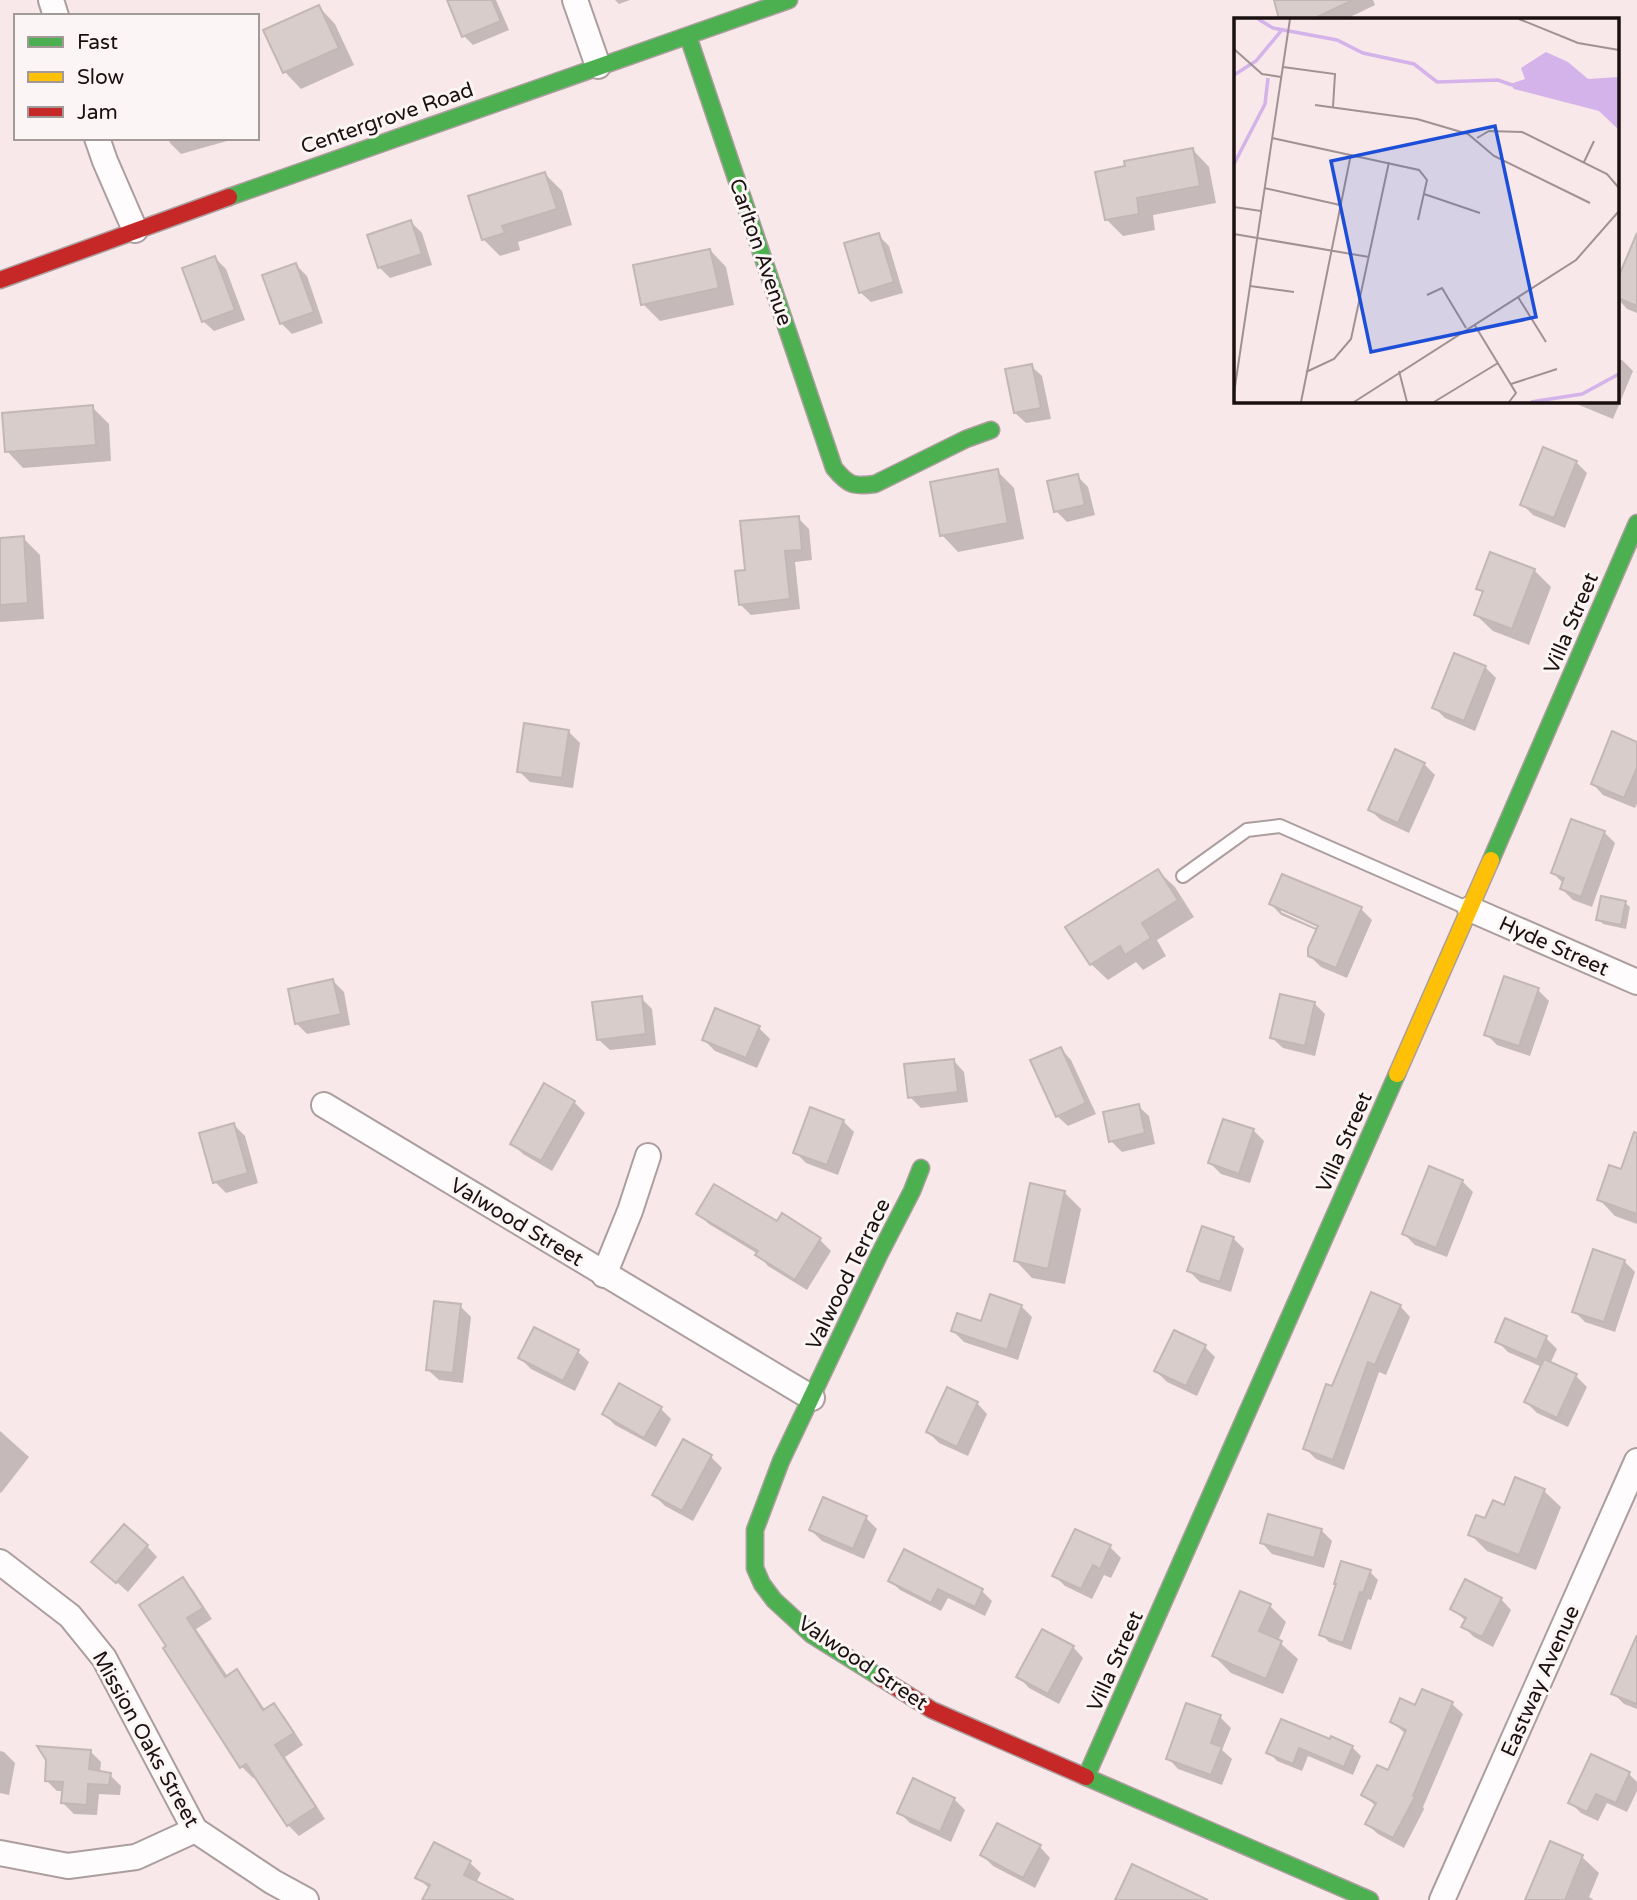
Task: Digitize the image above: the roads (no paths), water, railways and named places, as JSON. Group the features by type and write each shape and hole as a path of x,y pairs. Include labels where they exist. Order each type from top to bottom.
{"street":[{"path":"575,0 598,66"},
{"name":"Centergrove Road","path":"0,279 789,0"},
{"name":"Carlton Avenue","path":"688,36 834,468 846,482 859,487 876,484 990,430"},
{"path":"98,140 135,230"},
{"name":"Villa Street","path":"1086,1777 1470,909 1637,523"},
{"name":"Hyde Street","path":"1470,909 1637,982"},
{"name":"Valwood Street","path":"324,1105 812,1398 781,1461 755,1530 755,1568 762,1584 774,1600 812,1635 932,1710 1370,1900"},
{"path":"604,1275 648,1156"},
{"name":"Valwood Terrace","path":"812,1398 912,1191 920,1168"},
{"name":"Eastway Avenue","path":"1442,1900 1637,1463"},
{"name":"Mission Oaks Street","path":"0,1562 70,1616 104,1658 194,1830 273,1882 306,1900"},
{"path":"0,1853 68,1866 136,1857 194,1830"}],"lane":[{"path":"1183,876 1247,830 1280,826 1470,909"}]}
